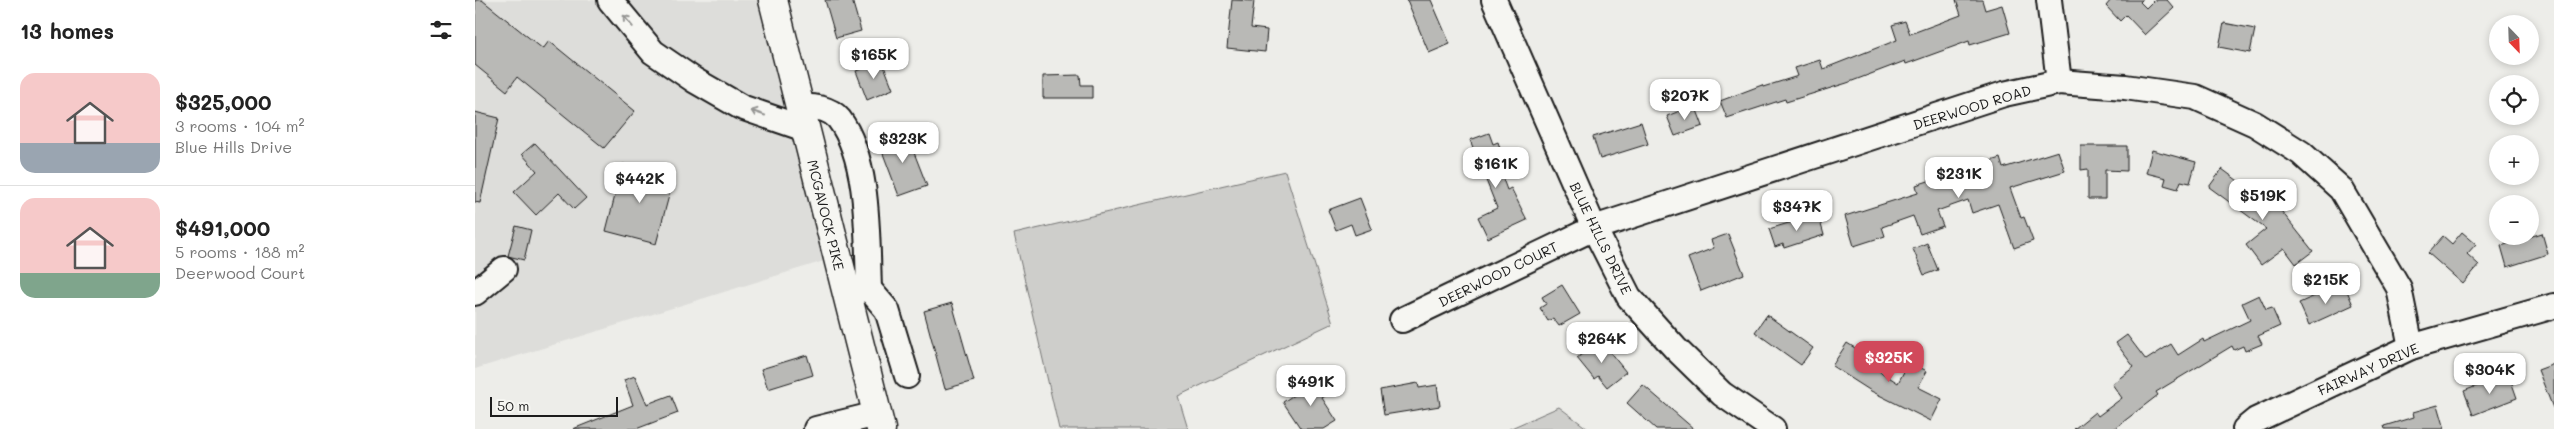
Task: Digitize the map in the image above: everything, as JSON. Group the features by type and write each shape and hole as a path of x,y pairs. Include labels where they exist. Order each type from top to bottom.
{"main road":[{"name":"MCGAVOCK PIKE","path":"773,0 802,118 857,290 879,422"}],"street":[{"path":"610,0 653,52 694,80 741,107 802,118 815,106 838,118 850,140 861,177 866,214 857,290 887,310 907,376"},
{"name":"BLUE HILLS DRIVE","path":"1494,0 1594,228 1629,297 1668,341 1722,394 1773,429"},
{"path":"2049,0 2059,82"},
{"name":"DEERWOOD ROAD","path":"1594,228 2004,94 2059,82 2125,87 2195,97 2255,124 2301,152 2341,189 2399,288 2411,347"},
{"name":"DEERWOOD COURT","path":"1402,320 1594,228"},
{"path":"475,293 504,270"},
{"name":"FAIRWAY DRIVE","path":"2245,429 2256,420 2411,347 2554,306"},
{"path":"816,429 879,422"}],"shaded area":[{"path":"475,0 773,0 837,257 475,369"},
{"path":"1285,171 1333,323 1178,396 1188,429 1059,429 1014,234"},
{"path":"1559,407 1588,429 1509,429"}],"building":[{"path":"475,0 482,0 543,49 549,41 635,111 604,148 517,77 507,91 475,65"},
{"path":"825,0 852,0 861,31 836,38"},
{"path":"1232,0 1254,1 1251,28 1267,30 1265,52 1227,48"},
{"path":"1407,0 1431,0 1450,44 1429,53"},
{"path":"1956,0 1982,0 1985,10 2002,5 2010,33 1970,45 1969,41 1906,64 1905,61 1847,83 1786,102 1785,99 1727,118 1720,101 1762,85 1763,87 1798,76 1795,68 1820,60 1823,69 1897,40 1892,25 1905,21 1910,34 1961,15"},
{"path":"2111,0 2142,0 2140,2 2146,8 2154,0 2167,0 2174,8 2145,35 2126,15 2120,21 2106,6"},
{"path":"2224,23 2255,29 2250,53 2219,47"},
{"path":"882,61 893,89 867,100 856,71"},
{"path":"1080,75 1081,85 1092,85 1092,98 1043,98 1043,76"},
{"path":"1695,105 1703,126 1675,136 1667,116"},
{"path":"475,112 499,118 480,203 475,202"},
{"path":"1641,122 1648,144 1600,159 1593,137"},
{"path":"906,132 927,186 899,196 879,143"},
{"path":"1489,133 1493,144 1498,142 1503,158 1496,160 1507,190 1511,188 1527,220 1488,238 1478,217 1497,208 1470,140"},
{"path":"535,143 586,198 574,209 559,193 536,215 514,192 537,171 522,154"},
{"path":"2081,146 2127,146 2127,171 2105,170 2105,199 2088,199 2088,169 2081,170"},
{"path":"2152,150 2196,162 2190,183 2181,181 2178,189 2164,185 2166,178 2146,173"},
{"path":"2058,151 2065,171 2010,188 2021,218 2024,217 2033,241 2014,248 1998,204 1972,213 1968,200 1937,211 1943,226 1920,234 1913,216 1882,227 1885,236 1854,246 1845,216 1918,193 1916,185 2000,158 2003,168"},
{"path":"623,164 674,177 656,244 606,231"},
{"path":"2222,169 2276,209 2278,207 2313,251 2296,264 2284,248 2261,265 2246,245 2266,229 2209,187"},
{"path":"1360,198 1372,229 1355,235 1351,224 1336,230 1328,210"},
{"path":"1818,214 1824,235 1784,248 1783,244 1775,247 1769,229"},
{"path":"516,226 531,230 524,260 508,256"},
{"path":"2462,232 2476,244 2467,254 2479,265 2463,284 2428,253 2443,236 2452,244"},
{"path":"2542,233 2548,254 2507,267 2501,246 2539,245 2539,234"},
{"path":"1728,234 1744,274 1701,291 1688,258 1714,248 1711,240"},
{"path":"1927,243 1938,270 1924,275 1913,249"},
{"path":"1562,285 1580,314 1559,326 1553,318 1548,321 1540,308 1546,304 1542,297"},
{"path":"2345,286 2353,305 2309,325 2299,303 2326,291 2327,294"},
{"path":"2259,295 2266,310 2272,308 2280,326 2258,336 2262,344 2245,351 2243,346 2234,350 2232,346 2156,392 2158,395 2114,429 2074,429 2095,412 2098,416 2122,398 2112,384 2134,367 2116,343 2127,335 2146,360 2171,344 2178,355 2203,339 2204,342 2250,320 2242,303"},
{"path":"952,303 974,381 945,389 924,311"},
{"path":"1767,315 1813,348 1801,365 1755,332"},
{"path":"1600,340 1626,372 1607,387 1598,376 1594,379 1577,358"},
{"path":"1847,343 1871,358 1867,363 1898,383 1909,362 1927,371 1918,387 1942,399 1931,421 1871,391 1832,366"},
{"path":"807,355 813,375 768,389 761,369"},
{"path":"2554,364 2554,408 2553,408 2538,370"},
{"path":"635,376 647,404 671,395 678,413 636,429 573,429 633,405 624,380"},
{"path":"1321,377 1331,392 1322,398 1337,421 1324,429 1301,429 1283,402"},
{"path":"2499,377 2501,382 2510,378 2517,398 2473,415 2464,391"},
{"path":"1418,383 1419,388 1437,385 1440,406 1384,415 1380,390"},
{"path":"1643,385 1694,429 1656,429 1627,403"},
{"path":"2438,405 2445,429 2385,429 2384,426 2414,417 2413,412"}]}
